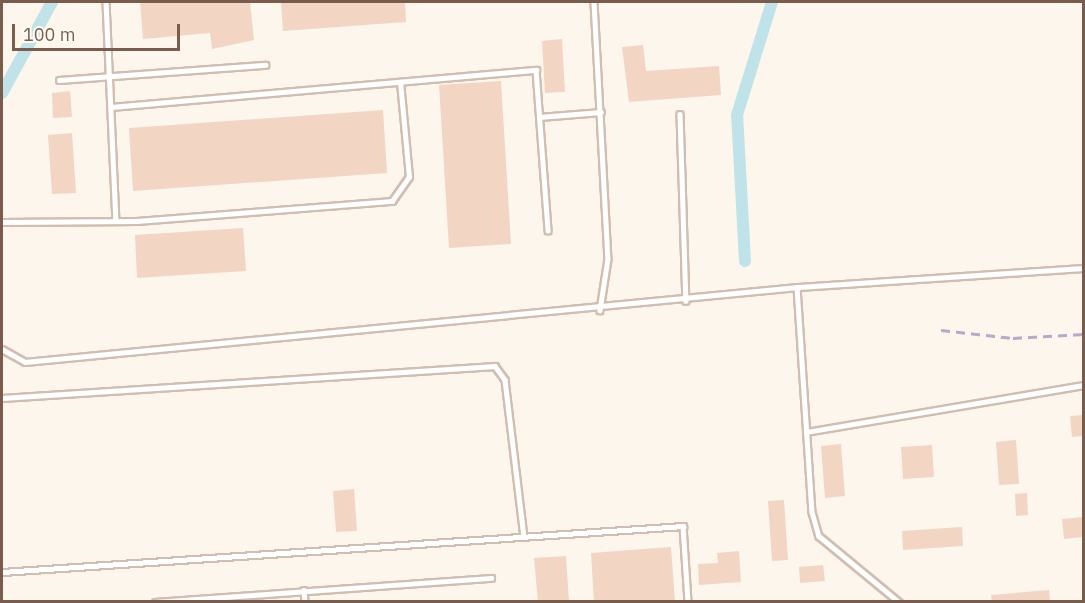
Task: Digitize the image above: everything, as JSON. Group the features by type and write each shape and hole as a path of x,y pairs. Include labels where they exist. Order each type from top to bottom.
{"lane":[{"path":"106,2 116,221"},
{"path":"594,2 608,259 600,310"},
{"path":"59,80 265,65"},
{"path":"111,107 536,70 548,231"},
{"path":"2,222 116,221 392,201 408,177 400,82"},
{"path":"539,117 601,112"},
{"path":"680,114 686,301"},
{"path":"2,350 25,362 600,310 797,287 1083,268"},
{"path":"797,287 812,512 819,536 899,602"},
{"path":"2,398 495,366 505,380 524,537"},
{"path":"806,432 1083,385"},
{"path":"2,572 683,526 688,602"},
{"path":"155,602 491,578"},
{"path":"304,591 305,602"}],"building":[{"path":"140,2 250,2 254,40 212,49 210,33 143,39"},
{"path":"281,2 405,2 406,22 283,31"},
{"path":"562,39 565,92 545,93 542,41"},
{"path":"643,45 646,71 719,66 721,95 629,102 622,47"},
{"path":"501,81 511,244 449,248 439,85"},
{"path":"70,91 72,117 53,118 52,93"},
{"path":"383,110 387,173 133,191 129,128"},
{"path":"72,133 76,193 52,194 48,135"},
{"path":"243,228 246,271 137,278 135,235"},
{"path":"1083,415 1083,436 1072,437 1070,416"},
{"path":"1016,440 1019,484 999,485 996,442"},
{"path":"841,444 845,496 825,498 821,446"},
{"path":"932,445 934,477 903,479 901,447"},
{"path":"354,489 357,531 336,532 333,491"},
{"path":"1027,493 1028,515 1016,516 1015,494"},
{"path":"784,500 788,560 772,561 768,501"},
{"path":"1083,517 1083,537 1064,539 1062,519"},
{"path":"962,527 963,546 903,550 902,531"},
{"path":"671,547 675,602 594,602 591,553"},
{"path":"739,551 741,582 699,585 698,564 718,563 717,553"},
{"path":"566,556 569,602 538,602 534,558"},
{"path":"823,565 825,581 800,583 799,567"},
{"path":"1049,590 1050,602 992,602 991,595"}],"waterway":[{"path":"2,93 52,2"},
{"path":"745,261 737,115 772,2"}],"railway":[{"path":"941,330 1013,338 1084,334"}]}
